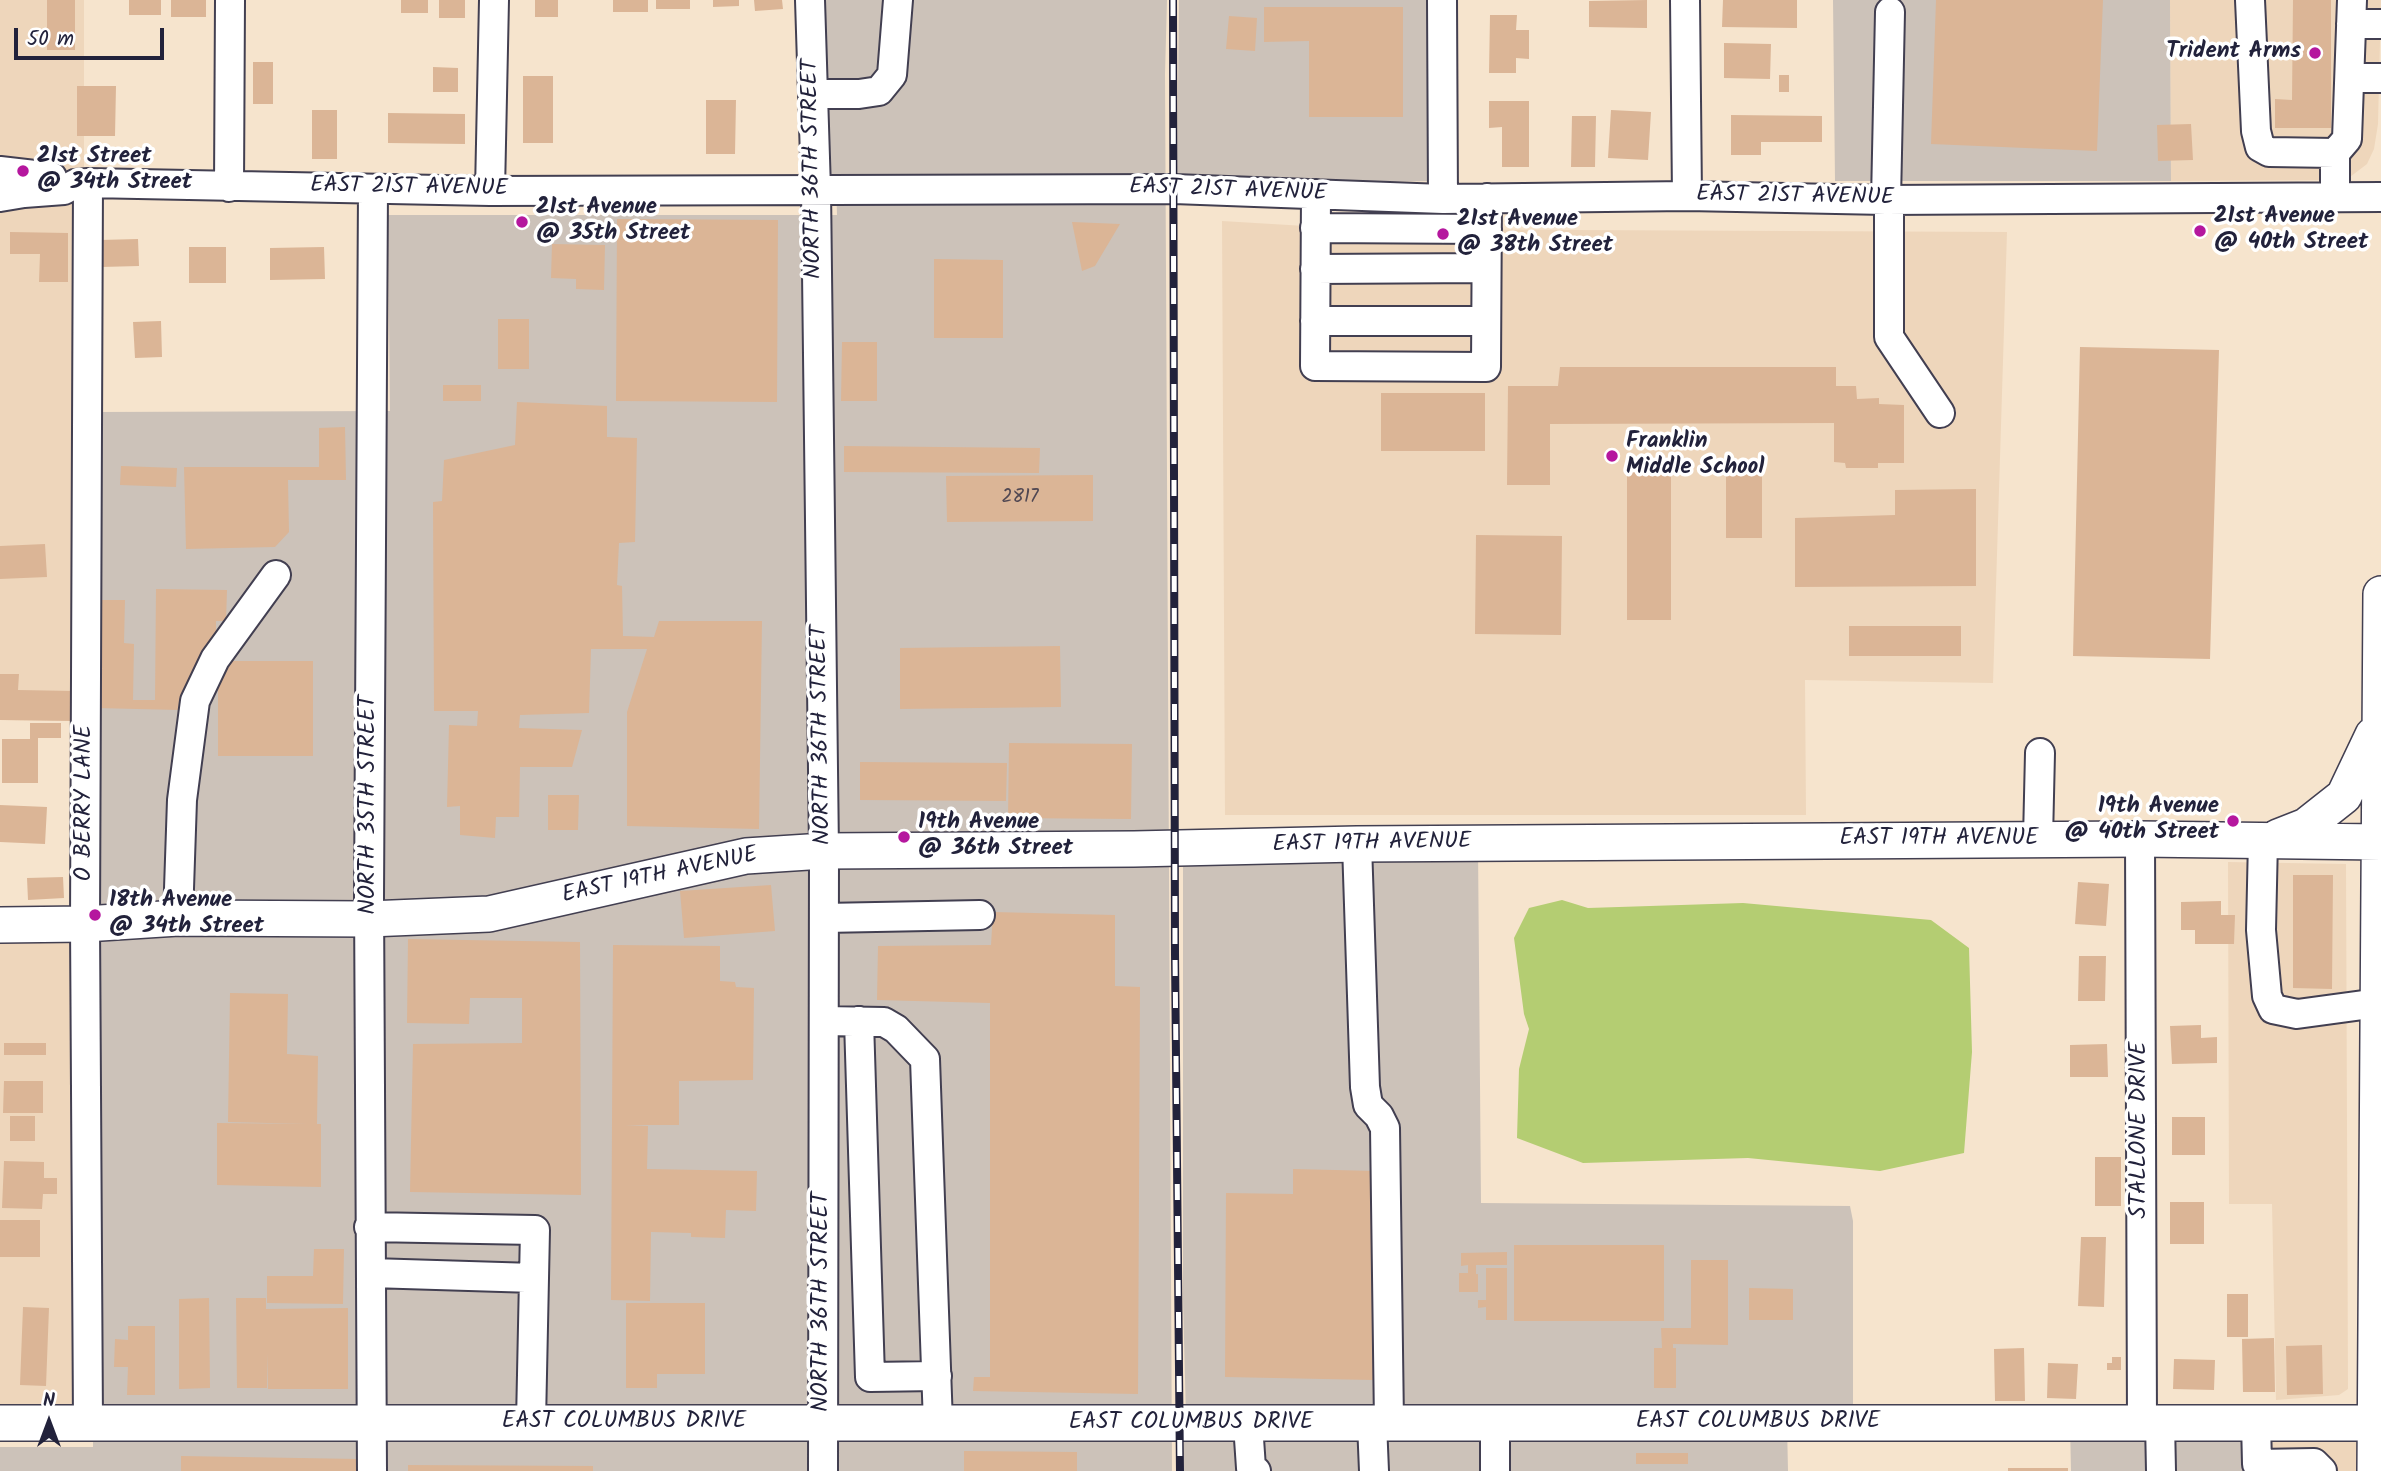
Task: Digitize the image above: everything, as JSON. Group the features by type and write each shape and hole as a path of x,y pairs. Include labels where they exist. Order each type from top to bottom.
{"main road":[{"path":"2375,1471 2381,594"},
{"path":"2267,840 2306,826 2344,796 2379,722"},
{"name":"EAST 19TH AVENUE","path":"0,925 85,924 178,918 369,919 489,914 746,856 824,851 2038,839 2380,842"},
{"name":"EAST COLUMBUS DRIVE","path":"0,1423 2377,1423"}],"street":[{"path":"229,187 230,0"},
{"path":"490,191 494,0"},
{"name":"NORTH 36TH STREET","path":"810,0 816,189 824,851 823,1471"},
{"path":"813,94 879,91 892,75 898,0"},
{"path":"1442,0 1443,199"},
{"path":"1685,0 1686,196"},
{"path":"2250,0 2256,131 2260,147 2269,152 2335,153"},
{"path":"1891,12 1889,337 1940,413"},
{"path":"2335,197 2335,153 2347,139 2352,12 2381,24"},
{"path":"2350,78 2381,78"},
{"path":"2268,196 2269,152"},
{"name":"EAST 21ST AVENUE","path":"0,171 62,178 81,184 490,191 1174,189 1443,199 1686,196 1888,200 2381,197"},
{"name":"EAST 21ST AVENUE","path":"0,197 64,190 81,184"},
{"name":"O BERRY LANE","path":"81,184 88,1422"},
{"name":"NORTH 35TH STREET","path":"372,1471 369,919 373,189"},
{"path":"1316,194 1315,366 1486,367 1487,198"},
{"path":"1315,228 1487,229"},
{"path":"1315,269 1486,268"},
{"path":"1315,321 1486,321"},
{"path":"178,918 182,800 195,701 215,659 276,575"},
{"path":"2038,839 2040,753"},
{"name":"STALLONE DRIVE","path":"2140,839 2151,1422 2161,1471"},
{"path":"2267,840 2261,930 2267,996 2273,1009 2297,1014 2378,1003"},
{"path":"1357,844 1365,1087 1368,1105 1379,1116 1385,1128 1380,1423 1374,1471"},
{"path":"824,918 980,915"},
{"path":"824,1021 884,1022 896,1029 925,1059 938,1424"},
{"path":"859,1021 870,1377 937,1376"},
{"path":"369,1227 535,1230 531,1422"},
{"path":"371,1273 534,1279"},
{"path":"2256,1422 2258,1464 2314,1463 2322,1471"},
{"path":"1495,1423 1495,1471"},
{"path":"1248,1424 1251,1468 1256,1471"}],"shaded area":[{"path":"0,0 84,0 84,721 0,720"},
{"path":"816,0 1167,0 1165,74 1172,1471 0,1471 0,1447 93,1447 98,412 390,411 388,215 837,215 836,181 822,180"},
{"path":"1179,0 1438,0 1439,181 1177,184"},
{"path":"1833,0 2170,0 2171,181 1835,181"},
{"path":"2170,0 2381,0 2378,124 2374,149 2367,164 2346,180 2171,181"},
{"name":"Franklin Middle School","path":"1222,221 1355,229 2007,232 1993,683 1805,680 1806,815 1225,815"},
{"path":"1478,847 1481,1203 1850,1206 1853,1221 1853,1416 1186,1418 1183,1299 1183,848"},
{"path":"2228,862 2346,864 2348,1389 2339,1395 2276,1400 2272,1204 2229,1204"},
{"path":"0,928 85,929 88,1417 0,1407"},
{"path":"1787,1424 1788,1471 1184,1471 1184,1426"},
{"path":"2070,1424 2243,1424 2244,1471 2071,1471"},
{"path":"2236,1424 2378,1426 2379,1471 2237,1471"}],"green space":[{"path":"1562,900 1588,908 1743,903 1931,920 1969,948 1972,1052 1964,1153 1880,1171 1748,1158 1583,1163 1517,1138 1519,1069 1529,1029 1524,1014 1514,938 1529,908"}],"building":[{"path":"47,0 75,0 75,50 47,50"},
{"path":"129,0 161,0 161,15 129,15"},
{"path":"171,0 206,0 206,17 171,17"},
{"path":"401,0 428,0 428,13 401,13"},
{"path":"439,0 465,0 465,18 439,18"},
{"path":"535,0 558,0 558,17 535,17"},
{"path":"613,0 648,0 648,12 613,12"},
{"path":"656,0 690,0 690,9 656,9"},
{"path":"713,0 739,0 739,6 713,7"},
{"path":"754,0 782,0 783,9 755,11"},
{"path":"1647,0 1647,28 1589,27 1589,1"},
{"path":"1723,0 1797,0 1797,28 1722,27"},
{"path":"1936,0 2103,0 2097,151 1931,144"},
{"path":"2293,0 2331,0 2331,128 2275,128 2275,99 2292,100"},
{"path":"1264,7 1403,7 1403,117 1309,117 1309,41 1264,42"},
{"path":"1490,15 1517,15 1516,30 1529,30 1529,59 1516,58 1516,73 1489,73"},
{"path":"1229,16 1257,18 1255,51 1226,49"},
{"path":"1724,43 1771,44 1770,79 1724,78"},
{"path":"253,62 273,62 273,104 253,104"},
{"path":"433,67 458,68 458,92 433,92"},
{"path":"1779,75 1789,75 1789,92 1779,92"},
{"path":"523,76 553,76 553,143 523,143"},
{"path":"77,86 116,86 115,136 77,136"},
{"path":"706,100 736,100 735,154 706,154"},
{"path":"1489,101 1529,101 1529,167 1502,167 1502,127 1489,128"},
{"path":"312,110 337,110 337,159 312,159"},
{"path":"1611,110 1651,112 1648,160 1608,158"},
{"path":"388,113 465,114 465,144 388,143"},
{"path":"1731,115 1822,116 1822,142 1761,142 1761,155 1731,155"},
{"path":"1572,116 1596,116 1595,167 1571,167"},
{"path":"2191,124 2193,160 2158,161 2157,125"},
{"path":"617,219 778,220 777,402 616,401"},
{"path":"1072,222 1120,224 1095,266 1082,271"},
{"path":"10,232 68,233 68,282 39,282 40,254 10,254"},
{"path":"138,239 139,266 101,267 100,240"},
{"path":"552,244 605,245 604,290 576,289 576,279 551,278"},
{"path":"189,247 226,247 226,283 189,283"},
{"path":"324,247 325,279 270,280 270,248"},
{"path":"934,259 1003,260 1003,338 934,338"},
{"path":"498,319 529,319 529,369 498,369"},
{"path":"161,321 162,357 135,358 133,322"},
{"path":"842,342 877,342 877,401 841,401"},
{"path":"2080,347 2219,350 2210,659 2073,656"},
{"path":"1560,367 1836,367 1836,386 1856,386 1857,399 1879,398 1879,404 1904,405 1904,463 1878,463 1878,468 1846,468 1845,463 1834,462 1834,423 1550,424 1550,485 1507,485 1508,386 1558,386"},
{"path":"443,385 481,385 481,401 443,401"},
{"path":"1381,393 1485,393 1485,451 1381,451"},
{"path":"517,402 607,406 607,437 637,438 635,542 619,543 617,585 622,586 623,636 654,637 659,621 762,621 759,829 627,826 627,712 647,649 591,649 589,713 520,715 519,728 582,730 572,767 520,767 519,817 496,817 495,838 460,835 460,806 447,807 449,725 477,726 478,711 434,711 433,502 442,501 444,460 515,445"},
{"path":"345,427 346,480 288,480 289,532 275,547 186,549 184,467 319,467 319,428"},
{"path":"844,446 1040,448 1039,473 844,472"},
{"path":"121,466 177,468 176,487 120,485"},
{"path":"1627,467 1671,467 1671,620 1627,620"},
{"path":"1726,467 1762,467 1762,538 1726,538"},
{"path":"1093,475 1093,521 947,522 946,476"},
{"path":"1976,489 1976,586 1795,587 1795,518 1895,515 1895,490"},
{"path":"1476,535 1562,536 1561,635 1475,634"},
{"path":"45,544 47,577 0,579 0,546"},
{"path":"156,589 227,590 226,621 216,621 216,646 207,646 179,710 96,708 96,600 125,600 124,643 134,644 133,700 155,700"},
{"path":"1849,626 1961,626 1961,656 1849,656"},
{"path":"1060,646 1061,707 900,709 900,648"},
{"path":"218,661 313,661 313,756 218,756"},
{"path":"0,674 19,674 18,690 75,691 75,721 0,720"},
{"path":"30,723 61,723 61,738 38,738 38,783 2,783 2,739 30,739"},
{"path":"1009,743 1132,744 1131,819 1008,818"},
{"path":"860,762 1007,763 1006,801 860,800"},
{"path":"548,795 579,795 578,830 548,830"},
{"path":"0,805 47,807 45,844 0,842"},
{"path":"2293,875 2333,875 2332,989 2293,988"},
{"path":"63,877 64,898 28,900 27,878"},
{"path":"2078,882 2109,884 2106,926 2075,924"},
{"path":"771,885 775,931 684,938 680,891"},
{"path":"2221,901 2221,915 2235,915 2234,944 2195,944 2195,930 2181,930 2181,902"},
{"path":"993,912 1115,915 1115,986 1140,987 1138,1394 973,1391 974,1377 990,1377 990,1003 877,1000 878,946 991,945"},
{"path":"408,939 580,942 581,1195 410,1192 413,1044 522,1043 522,998 470,998 469,1024 407,1023"},
{"path":"613,945 720,946 720,981 735,982 736,987 754,988 753,1080 679,1081 679,1125 625,1125 648,1126 647,1169 757,1171 756,1211 726,1210 725,1238 691,1237 691,1233 651,1232 650,1301 611,1300"},
{"path":"2079,956 2106,956 2105,1001 2078,1001"},
{"path":"230,993 288,994 287,1054 318,1056 317,1124 321,1124 321,1187 217,1185 217,1123 308,1124 228,1122"},
{"path":"2201,1025 2201,1038 2217,1037 2217,1063 2172,1064 2170,1026"},
{"path":"4,1043 46,1043 46,1055 4,1055"},
{"path":"2107,1044 2108,1077 2070,1077 2070,1045"},
{"path":"4,1081 43,1081 43,1113 3,1113"},
{"path":"10,1116 35,1116 35,1141 10,1141"},
{"path":"2172,1117 2205,1117 2205,1155 2172,1155"},
{"path":"2095,1157 2121,1157 2121,1206 2095,1206"},
{"path":"4,1161 44,1162 44,1178 57,1178 57,1194 43,1194 42,1209 2,1208"},
{"path":"1293,1169 1376,1171 1373,1380 1225,1377 1226,1193 1293,1194"},
{"path":"2170,1202 2204,1202 2204,1244 2170,1244"},
{"path":"0,1220 40,1220 40,1257 0,1257"},
{"path":"2081,1237 2106,1237 2104,1307 2078,1306"},
{"path":"1514,1245 1664,1245 1664,1321 1514,1321"},
{"path":"314,1249 344,1249 343,1304 267,1303 267,1276 313,1276"},
{"path":"1507,1252 1507,1265 1476,1265 1478,1292 1459,1292 1459,1273 1468,1273 1468,1265 1461,1266 1461,1253"},
{"path":"1691,1260 1728,1260 1728,1345 1673,1344 1673,1348 1676,1348 1676,1388 1654,1388 1654,1348 1662,1348 1661,1328 1691,1328"},
{"path":"1486,1268 1507,1268 1507,1320 1486,1320 1486,1307 1478,1308 1478,1300 1486,1300"},
{"path":"1749,1288 1793,1289 1793,1320 1749,1320"},
{"path":"2227,1294 2248,1294 2248,1337 2227,1337"},
{"path":"209,1298 210,1388 179,1389 179,1299"},
{"path":"236,1298 266,1298 266,1309 348,1308 348,1389 268,1389 267,1353 267,1388 237,1388"},
{"path":"626,1303 705,1303 705,1374 657,1374 657,1388 626,1388"},
{"path":"23,1307 49,1308 46,1386 20,1385"},
{"path":"128,1326 155,1326 155,1395 127,1395 128,1367 114,1367 115,1339 128,1340"},
{"path":"2274,1338 2275,1392 2243,1392 2242,1339"},
{"path":"2322,1345 2323,1394 2287,1395 2286,1346"},
{"path":"2024,1348 2025,1401 1995,1401 1994,1349"},
{"path":"2112,1357 2121,1357 2121,1370 2107,1370 2107,1363 2112,1363"},
{"path":"2174,1359 2215,1360 2214,1390 2173,1389"},
{"path":"2048,1363 2078,1364 2076,1399 2047,1398"},
{"path":"964,1451 1077,1452 1077,1471 964,1471"},
{"path":"1636,1453 1688,1453 1688,1464 1636,1464"},
{"path":"181,1456 359,1459 359,1471 181,1471"},
{"path":"408,1465 593,1466 593,1471 408,1471"},
{"path":"2008,1468 2068,1468 2068,1471 2008,1471"}],"railway":[{"path":"1173,0 1175,954 1180,1471"}],"place":[{"name":"Trident Arms","path":"2315,53"},
{"name":"21st Street @ 34th Street","path":"23,171"},
{"name":"21st Avenue @ 35th Street","path":"522,222"},
{"name":"21st Avenue @ 40th Street","path":"2200,231"},
{"name":"21st Avenue @ 38th Street","path":"1443,234"},
{"name":"Franklin Middle School","path":"1612,456"},
{"name":"19th Avenue @ 40th Street","path":"2233,821"},
{"name":"19th Avenue @ 36th Street","path":"904,837"},
{"name":"18th Avenue @ 34th Street","path":"95,915"}]}
